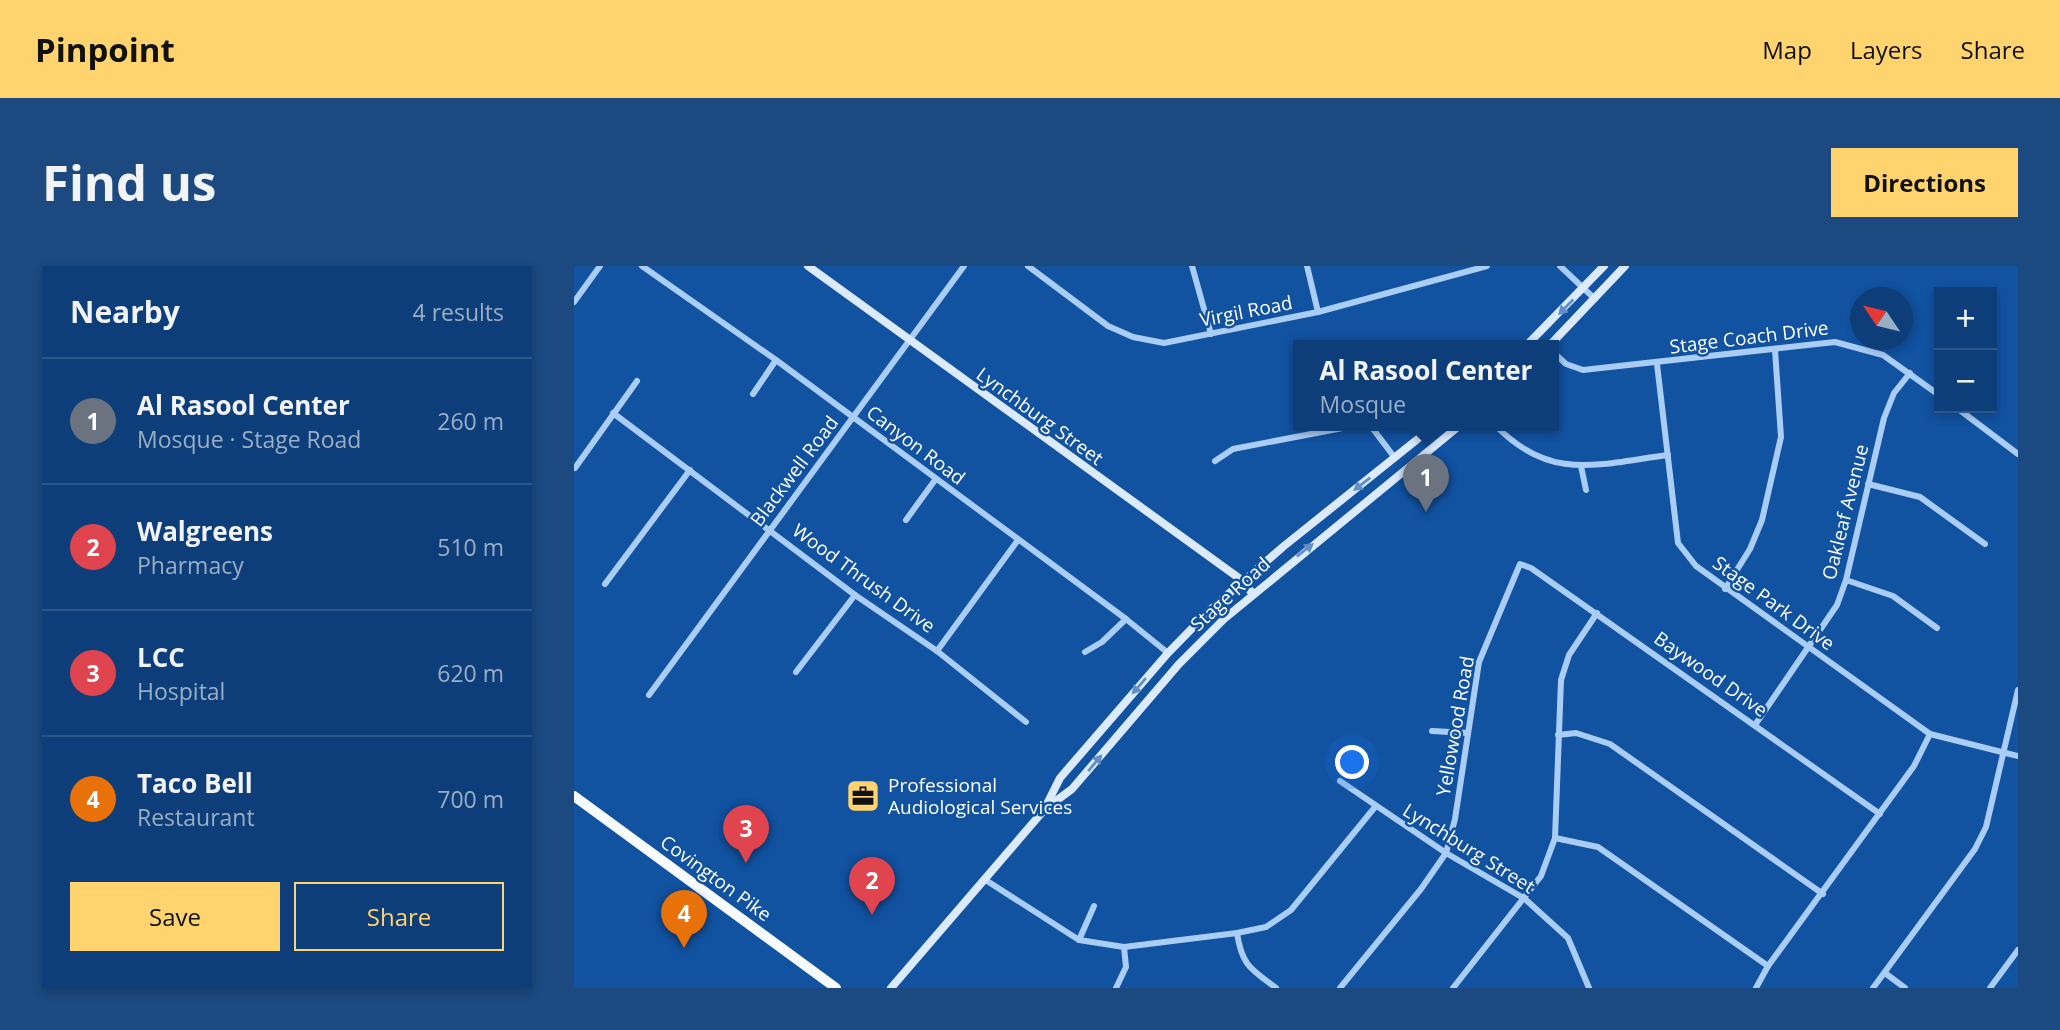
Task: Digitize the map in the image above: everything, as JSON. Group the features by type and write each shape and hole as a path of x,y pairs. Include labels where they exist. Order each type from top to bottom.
{"main road":[{"path":"1532,340 1604,266"},
{"path":"1555,340 1625,266"},
{"name":"Lynchburg Street","path":"815,268 908,341 1242,581 1252,593"},
{"name":"Stage Road","path":"1045,809 1060,778 1168,653 1242,581 1428,431"},
{"name":"Stage Road","path":"891,988 1045,809 1072,789 1179,664 1252,593 1453,431"},
{"name":"Covington Pike","path":"574,796 836,988"}],"street":[{"path":"574,302 600,266"},
{"name":"Canyon Road","path":"642,266 776,360 1168,653"},
{"name":"Blackwell Road","path":"649,695 964,266"},
{"name":"Virgil Road","path":"1028,266 1108,326 1133,337 1164,343 1318,312 1487,266"},
{"path":"1192,266 1211,334"},
{"path":"1307,266 1318,312"},
{"path":"1560,266 1595,299"},
{"name":"Stage Coach Drive","path":"1559,358 1566,364 1583,370 1657,364 1835,341 1883,355 1934,391"},
{"path":"1725,589 1750,549 1762,520 1781,437 1775,349"},
{"path":"752,394 776,360"},
{"name":"Stage Park Drive","path":"1657,364 1678,543 1696,566 1930,734 2018,756"},
{"name":"Oakleaf Avenue","path":"1755,725 1837,605 1846,580 1884,418 1894,393 1910,373"},
{"path":"575,468 637,381"},
{"name":"Wood Thrush Drive","path":"613,413 855,595 937,651 1026,722"},
{"path":"1964,413 2018,454"},
{"path":"1215,461 1233,449 1327,431"},
{"path":"1375,431 1395,458"},
{"path":"1501,431 1514,444 1539,459 1581,466 1668,455"},
{"path":"1581,466 1586,490"},
{"path":"605,584 690,470"},
{"path":"906,520 936,480"},
{"path":"1868,484 1920,497 1984,544"},
{"path":"937,651 1018,540"},
{"name":"Baywood Drive","path":"1520,564 1531,568 1597,613 1880,814"},
{"name":"Yellowood Road","path":"1340,988 1446,853 1455,819 1479,662 1520,564"},
{"path":"1846,580 1893,596 1937,628"},
{"path":"796,672 855,595"},
{"path":"1453,988 1541,876 1555,838 1561,680 1569,655 1597,613"},
{"path":"1085,652 1102,642 1126,619"},
{"path":"1873,988 1975,849 1986,827 2018,690"},
{"path":"1432,731 1468,733"},
{"path":"1558,735 1576,733 1610,744 1823,894"},
{"path":"1756,988 1768,966 1914,766 1930,734"},
{"name":"Lynchburg Street","path":"1340,781 1446,853 1525,899 1568,938 1589,988"},
{"path":"984,879 1079,940 1124,947 1237,933 1266,927 1292,910 1375,807"},
{"path":"1555,838 1598,847 1768,966"},
{"path":"1079,940 1094,906"},
{"path":"1237,933 1241,957 1249,968 1276,988"},
{"path":"1116,988 1126,967 1124,947"},
{"path":"1990,988 2018,950"},
{"path":"1885,973 1905,988"}],"place":[{"name":"Al Rasool Center","path":"1426,512"},
{"name":"Professional Audiological Services","path":"863,796"},
{"name":"LCC","path":"746,863"},
{"name":"Walgreens","path":"872,915"},
{"name":"Taco Bell","path":"684,948"}]}
